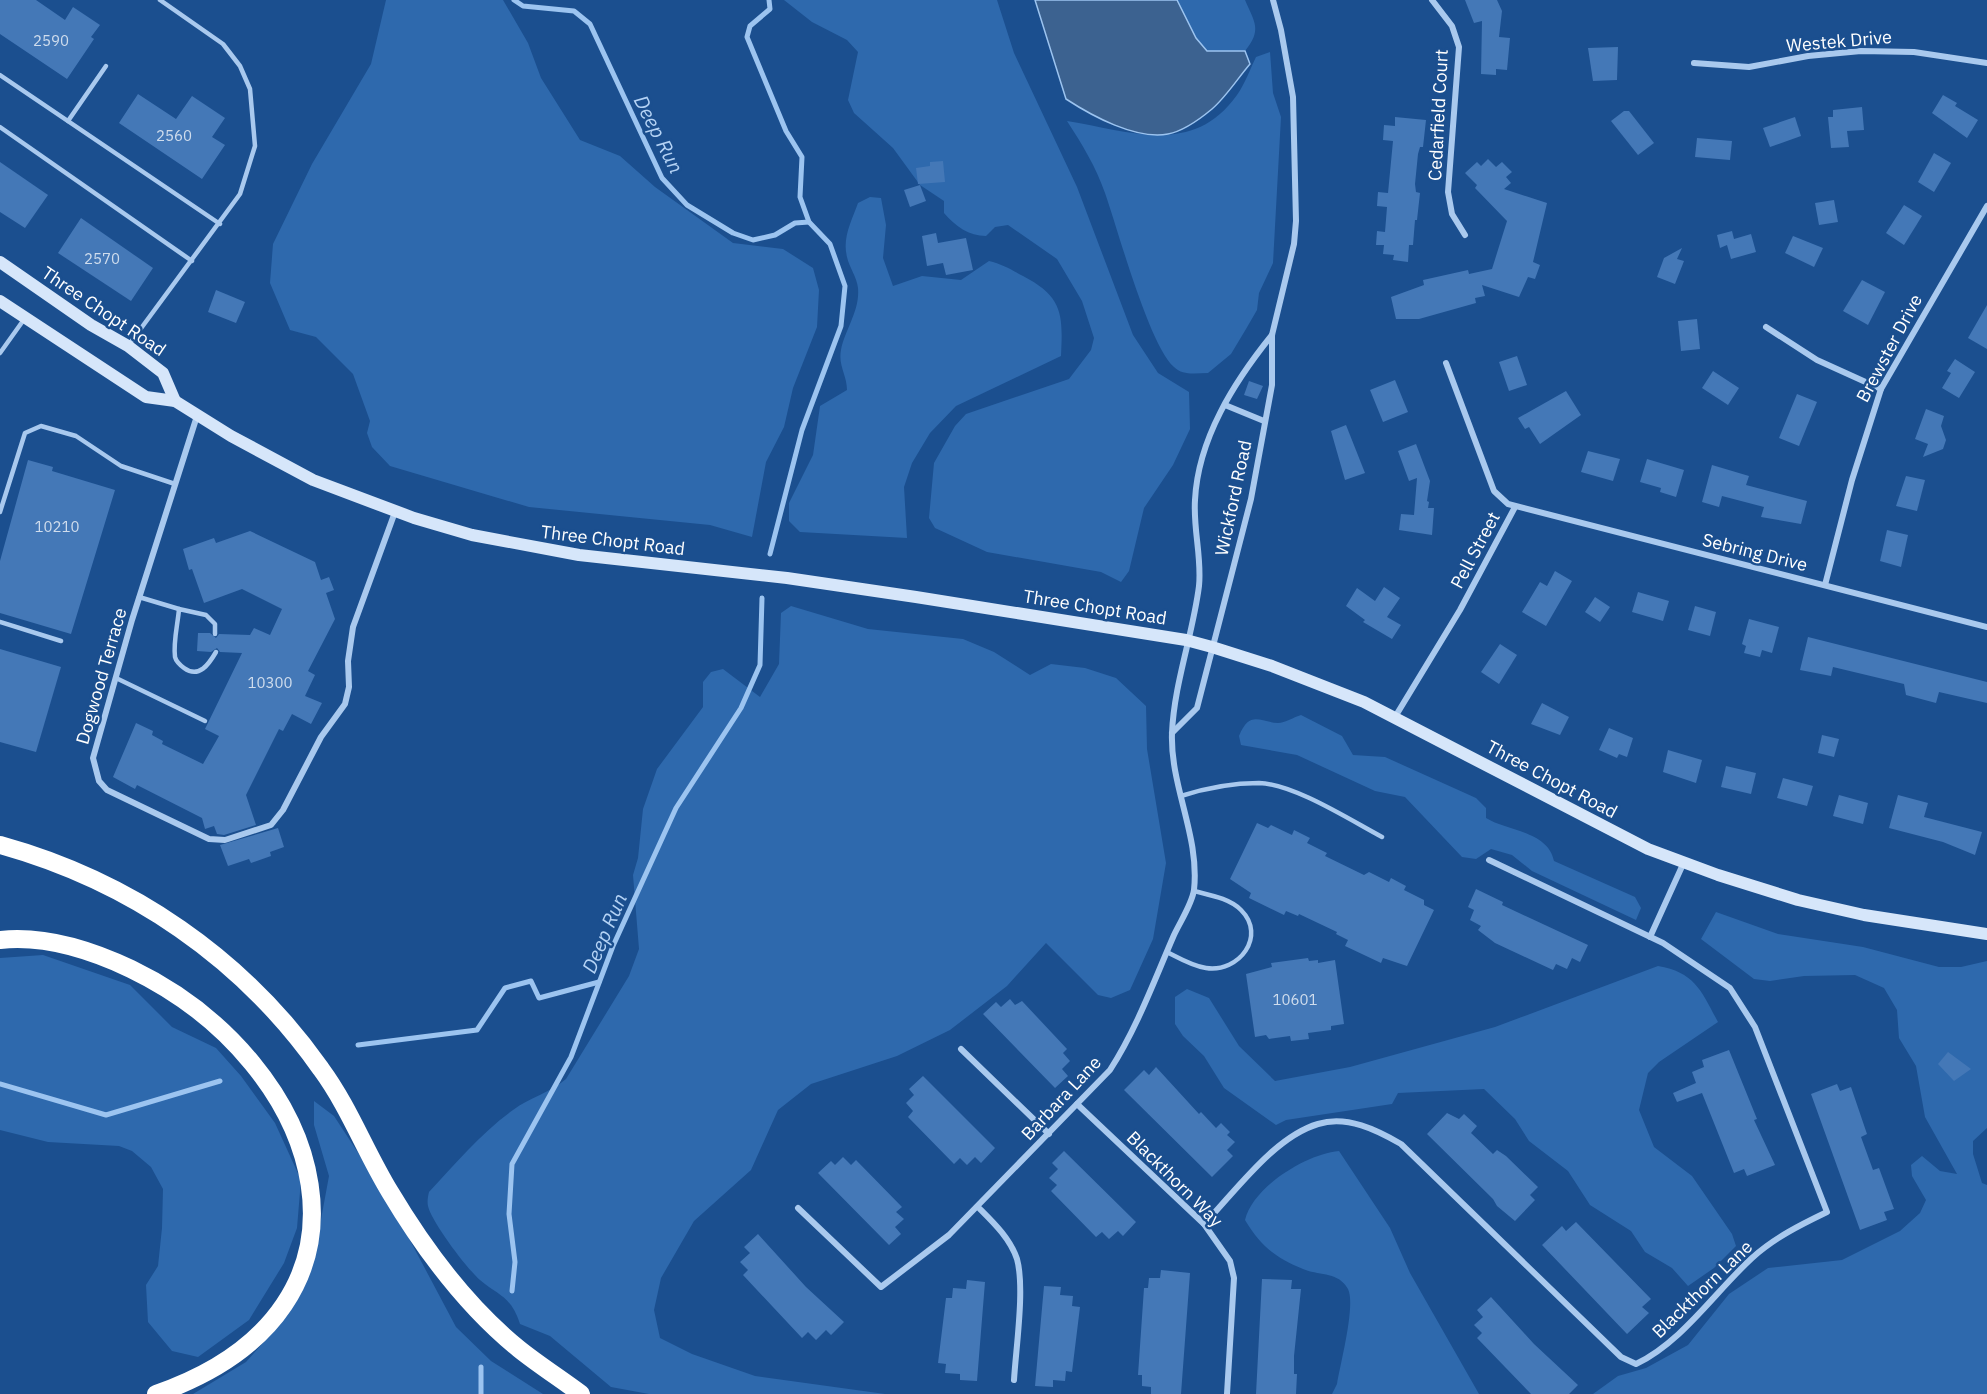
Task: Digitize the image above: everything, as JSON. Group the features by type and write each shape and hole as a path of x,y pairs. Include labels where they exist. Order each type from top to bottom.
{"highway":[{"path":"0,845 46,859 112,888 200,941 250,984 302,1042 323,1071 353,1119 388,1190 424,1245 460,1291 519,1348 582,1394"},
{"path":"0,940 42,941 86,951 149,978 181,998 213,1022 241,1050 269,1085 291,1121 302,1147 308,1169 312,1205 309,1237 302,1268 284,1304 255,1339 232,1357 195,1378 156,1394"}],"main road":[{"name":"Three Chopt Road","path":"0,262 91,325 128,346 163,373 175,401"},
{"name":"Three Chopt Road","path":"0,301 146,397 175,401 196,416 313,480 395,512 472,535 530,548 799,580 1186,640 1212,646 1325,685 1395,717 1648,849 1718,876 1816,904 1911,924 1987,934"}],"street":[{"path":"1264,421 1273,370 1272,335 1290,264 1296,221 1293,97 1273,0"},
{"name":"Cedarfield Court","path":"1432,0 1452,26 1459,47 1448,192 1452,214 1465,235"},
{"name":"Westek Drive","path":"1694,63 1749,67 1808,56 1871,51 1948,56 1987,63"},
{"name":"Brewster Drive","path":"1825,585 1852,480 1881,389 1987,206"},
{"path":"1766,327 1817,360 1881,389"},
{"path":"1225,405 1246,367 1272,335"},
{"name":"Pell Street","path":"1395,717 1460,610 1515,507 1498,497 1494,491 1446,363"},
{"name":"Wickford Road","path":"1186,640 1199,587 1194,516 1197,474 1210,434 1225,405 1264,421 1251,499 1212,646"},
{"name":"Dogwood Terrace","path":"196,416 139,597 93,758 99,781 107,790 209,839 225,840 271,825 283,810 321,737 345,704 349,687 348,661 353,627 395,512"},
{"name":"Sebring Drive","path":"1515,507 1987,627"},
{"name":"Barbara Lane","path":"798,1208 881,1287 949,1235 1110,1070 1127,1044 1194,891 1191,839 1181,796 1172,733 1186,640"},
{"path":"1172,733 1197,708 1212,646"},
{"name":"Blackthorn Lane","path":"1204,1224 1278,1147 1296,1134 1319,1123 1362,1125 1401,1144 1622,1357 1636,1364 1657,1354 1753,1258 1784,1233 1827,1212 1755,1027 1730,988 1650,937 1489,860"},
{"path":"1650,937 1684,862"},
{"path":"961,1049 1048,1134"},
{"name":"Blackthorn Way","path":"1077,1104 1204,1224 1230,1261 1234,1278 1227,1394"},
{"path":"978,1207 998,1227 1017,1259 1020,1279 1014,1380"}],"lane":[{"path":"128,346 240,194 255,146 250,89 240,66 223,44 160,0"},
{"path":"68,121 106,66"},
{"path":"0,75 220,224"},
{"path":"0,127 192,261"},
{"path":"0,353 25,318"},
{"path":"0,512 25,433 41,426 76,436 121,466 175,484"},
{"path":"139,597 206,615 215,624 215,634"},
{"path":"179,609 175,657 180,665 189,671 201,670 210,663 216,652"},
{"path":"0,622 61,641"},
{"path":"116,678 205,722"},
{"path":"1181,796 1210,787 1261,783 1325,806 1382,837"},
{"path":"1167,952 1207,968 1233,962 1243,956 1250,947 1251,927 1240,909 1218,897 1194,891"}],"shaded area":[{"path":"386,0 503,0 528,43 541,78 580,140 620,156 655,187 733,243 783,249 813,268 819,290 817,327 793,388 784,427 766,462 752,537 710,525 529,507 390,466 372,447 367,433 370,421 353,374 316,337 290,330 270,283 273,244 312,164 371,64"},
{"path":"784,0 997,0 1014,53 1077,187 1133,335 1158,373 1189,392 1190,429 1173,465 1144,508 1129,571 1121,582 1101,572 987,552 935,528 929,518 934,463 955,426 966,414 1069,379 1091,350 1094,338 1082,301 1057,259 1008,225 995,227 986,236 980,236 968,232 953,222 944,213 944,201 920,185 893,148 854,113 848,100 858,52 847,40 812,22"},
{"path":"1035,0 1177,0 1196,38 1207,51 1245,51 1250,64 1217,104 1186,127 1168,134 1155,135 1129,130 1101,119 1066,99"},
{"path":"1177,0 1245,0 1255,26 1254,37 1245,51 1207,51 1196,38"},
{"path":"1270,52 1273,93 1281,117 1273,263 1259,293 1257,310 1231,354 1208,373 1186,373 1174,367 1164,355 1154,336 1101,183 1067,121 1137,134 1159,135 1180,133 1201,127 1220,114 1237,95 1256,57"},
{"path":"870,197 881,198 886,225 883,258 893,286 922,276 961,280 989,261 1003,265 1046,291 1058,308 1062,329 1061,356 956,406 930,433 912,463 904,487 907,538 800,532 789,521 789,503 813,455 820,406 847,390 841,350 855,312 858,288 848,261 846,243 848,229 858,203"},
{"path":"791,606 868,629 963,639 994,652 1030,675 1051,664 1085,668 1116,678 1146,706 1147,749 1166,863 1153,939 1130,990 1111,998 1098,995 1046,943 1007,986 950,1030 897,1056 811,1084 778,1110 751,1170 694,1221 661,1278 654,1310 660,1338 692,1354 755,1376 885,1394 649,1394 611,1387 550,1336 520,1324 513,1308 504,1297 480,1280 450,1244 431,1213 428,1204 429,1192 490,1128 520,1106 566,1079 629,976 639,949 633,875 638,858 643,809 657,769 703,707 703,682 711,672 723,669 760,697 779,664 781,613"},
{"path":"1301,715 1342,736 1353,755 1385,757 1476,798 1486,808 1486,818 1526,833 1544,843 1554,861 1635,897 1641,908 1636,920 1532,871 1512,855 1491,849 1476,859 1462,857 1405,797 1375,791 1297,755 1241,745 1239,736 1251,720 1281,723"},
{"path":"1716,912 1778,934 1863,947 1939,967 1961,967 1987,961 1987,1128 1973,1141 1973,1154 1982,1183 1987,1185 1987,1394 1593,1394 1618,1376 1646,1368 1688,1345 1729,1294 1768,1268 1842,1260 1900,1231 1920,1213 1926,1200 1912,1176 1911,1165 1922,1156 1940,1171 1957,1174 1925,1117 1916,1066 1899,1038 1897,1010 1884,988 1855,975 1804,976 1770,981 1754,979 1701,939"},
{"path":"43,955 130,985 172,1027 216,1048 241,1076 275,1123 301,1180 297,1228 284,1263 249,1320 198,1357 172,1351 148,1322 146,1285 158,1266 163,1189 151,1167 132,1151 119,1146 48,1142 0,1130 0,958"},
{"path":"1658,966 1671,969 1689,978 1702,993 1718,1022 1659,1062 1648,1073 1639,1110 1654,1147 1692,1176 1732,1234 1736,1246 1714,1268 1688,1286 1672,1268 1645,1252 1631,1231 1590,1205 1568,1171 1529,1141 1515,1119 1484,1089 1398,1093 1392,1104 1286,1120 1276,1125 1224,1088 1204,1056 1183,1036 1175,1024 1175,997 1187,989 1209,998 1239,1046 1275,1081 1350,1067 1495,1027"},
{"path":"314,1101 334,1116 387,1197 456,1327 491,1361 543,1394 193,1394 246,1362 279,1325 297,1295 317,1241 329,1176 314,1125"},
{"path":"1339,1151 1390,1228 1410,1273 1479,1394 1332,1394 1337,1384 1347,1335 1350,1308 1348,1289 1339,1279 1303,1269 1276,1255 1263,1244 1245,1220 1258,1196 1283,1174 1312,1158"}],"building":[{"path":"0,0 36,0 65,20 73,7 100,25 91,37 94,39 67,79 0,34"},
{"path":"1465,0 1497,0 1502,11 1499,37 1510,38 1507,70 1496,69 1496,75 1481,74 1482,21 1474,23"},
{"path":"1618,47 1617,80 1593,81 1588,48"},
{"path":"138,94 176,119 192,96 225,118 212,137 225,145 202,179 119,123"},
{"path":"1943,95 1957,103 1955,106 1978,120 1967,138 1932,113"},
{"path":"1862,107 1864,130 1847,131 1849,147 1831,148 1828,117 1833,117 1833,110"},
{"path":"1624,111 1629,111 1654,143 1638,155 1611,121"},
{"path":"1395,117 1426,120 1423,147 1420,147 1418,154 1415,184 1416,192 1420,193 1413,245 1409,245 1408,262 1393,260 1394,255 1383,254 1384,245 1376,245 1377,231 1385,232 1387,207 1377,206 1378,192 1388,193 1393,141 1383,140 1384,125 1395,126"},
{"path":"1795,117 1801,136 1770,147 1763,128"},
{"path":"1697,138 1732,141 1730,160 1695,157"},
{"path":"1934,153 1951,163 1934,192 1918,182"},
{"path":"1488,159 1496,167 1502,162 1512,172 1506,177 1511,183 1504,189 1547,203 1533,262 1540,265 1535,279 1528,277 1519,297 1482,285 1485,296 1475,298 1476,303 1419,319 1396,319 1391,297 1424,285 1423,280 1468,270 1469,274 1492,269 1507,221 1475,188 1477,185 1465,173 1477,162 1481,166"},
{"path":"943,161 945,182 918,184 916,168 930,166 930,162"},
{"path":"0,162 48,195 25,228 0,212"},
{"path":"920,185 926,201 910,207 904,190"},
{"path":"1834,200 1838,222 1819,225 1815,203"},
{"path":"1904,205 1922,216 1904,245 1886,233"},
{"path":"81,218 153,268 131,301 58,253"},
{"path":"1732,231 1734,239 1751,234 1756,252 1731,259 1727,245 1720,248 1717,235"},
{"path":"936,233 938,243 966,238 973,270 946,275 943,263 927,266 922,236"},
{"path":"1793,236 1823,248 1814,267 1785,253"},
{"path":"1682,248 1677,259 1684,261 1675,284 1657,277 1664,258"},
{"path":"1862,280 1885,292 1868,325 1843,311"},
{"path":"216,290 245,302 236,323 208,312"},
{"path":"1987,305 1987,349 1968,338"},
{"path":"1697,319 1700,349 1681,351 1678,321"},
{"path":"1517,356 1527,385 1509,391 1499,362"},
{"path":"1955,359 1975,372 1959,398 1942,388 1951,373 1947,371"},
{"path":"1713,371 1739,388 1728,405 1702,388"},
{"path":"1395,380 1408,412 1383,422 1370,390"},
{"path":"1249,381 1263,386 1257,399 1244,395"},
{"path":"1566,391 1581,415 1540,444 1529,427 1525,429 1518,418"},
{"path":"1797,394 1817,402 1799,446 1779,438"},
{"path":"1926,409 1944,416 1941,426 1946,440 1943,449 1923,457 1928,444 1915,439"},
{"path":"1346,425 1365,473 1345,480 1331,431"},
{"path":"1416,444 1430,481 1427,501 1429,502 1428,508 1434,508 1432,535 1399,530 1401,514 1414,515 1417,478 1409,481 1398,451"},
{"path":"1588,451 1620,459 1613,481 1581,472"},
{"path":"1647,459 1684,470 1676,497 1660,492 1661,488 1640,482"},
{"path":"28,460 53,467 52,471 115,490 71,634 0,613 0,561"},
{"path":"1712,465 1749,476 1746,485 1807,501 1801,524 1761,517 1764,507 1722,496 1719,507 1702,502"},
{"path":"1906,476 1925,480 1917,511 1896,506"},
{"path":"1887,530 1908,535 1901,567 1880,561"},
{"path":"250,531 315,562 321,580 329,577 334,590 326,593 335,619 308,671 315,675 305,696 322,703 311,724 292,714 283,731 279,729 246,795 256,825 224,835 217,834 214,826 205,829 202,818 137,785 135,789 113,777 136,723 153,731 152,735 163,741 162,744 203,764 219,736 205,729 242,653 220,652 217,648 211,652 197,651 198,633 210,633 216,638 219,634 250,635 254,628 270,635 282,609 242,589 204,603 192,569 189,570 183,549 214,538 216,543"},
{"path":"1555,571 1572,581 1546,626 1522,612 1540,582 1547,586"},
{"path":"1384,587 1400,598 1387,617 1401,625 1392,639 1363,622 1365,620 1346,606 1357,588 1375,601"},
{"path":"1638,592 1669,601 1663,621 1632,612"},
{"path":"1595,597 1610,607 1600,622 1585,612"},
{"path":"1695,606 1716,612 1710,636 1688,630"},
{"path":"1749,619 1779,627 1772,653 1762,650 1760,657 1744,653 1746,646 1742,644"},
{"path":"1808,637 1987,682 1987,703 1939,692 1936,703 1906,695 1904,684 1833,667 1831,676 1800,670"},
{"path":"1500,644 1517,655 1499,684 1481,672"},
{"path":"0,649 61,667 36,752 0,742"},
{"path":"1542,703 1569,717 1560,735 1531,724"},
{"path":"1609,728 1633,738 1627,757 1619,754 1617,758 1599,750"},
{"path":"1822,735 1839,739 1834,757 1818,753"},
{"path":"1668,750 1702,760 1696,783 1663,772"},
{"path":"1726,766 1756,773 1751,794 1721,787"},
{"path":"1783,778 1813,786 1807,806 1777,798"},
{"path":"1839,795 1868,803 1863,824 1833,816"},
{"path":"1898,795 1928,803 1924,817 1982,832 1975,855 1943,842 1889,828"},
{"path":"1257,823 1268,828 1271,825 1292,835 1294,830 1310,838 1307,843 1327,853 1325,856 1364,875 1369,872 1389,882 1391,878 1406,886 1404,890 1424,900 1424,905 1434,910 1407,966 1383,958 1381,963 1345,946 1348,940 1336,934 1337,932 1299,914 1298,916 1286,911 1284,915 1249,898 1251,893 1230,879"},
{"path":"278,828 284,847 270,852 271,856 251,863 249,859 228,866 220,845"},
{"path":"1476,889 1503,902 1502,905 1588,945 1580,962 1572,958 1567,969 1556,964 1553,970 1495,943 1478,930 1481,926 1470,920 1474,910 1468,907"},
{"path":"1308,958 1309,961 1318,960 1318,963 1335,960 1344,1024 1331,1026 1331,1030 1308,1033 1309,1039 1291,1041 1290,1036 1269,1039 1266,1035 1255,1037 1246,974 1272,967 1271,963"},
{"path":"1010,999 1015,1005 1022,1001 1067,1049 1063,1053 1070,1061 1062,1069 1068,1076 1055,1088 983,1014 996,1002 1001,1007"},
{"path":"1729,1050 1757,1119 1754,1120 1775,1165 1747,1176 1744,1169 1734,1173 1702,1093 1677,1102 1673,1093 1696,1083 1692,1072 1704,1067 1702,1060"},
{"path":"1948,1052 1971,1069 1954,1081 1938,1064"},
{"path":"1156,1067 1199,1114 1201,1112 1216,1128 1221,1123 1230,1132 1227,1135 1235,1142 1227,1150 1233,1156 1212,1177 1124,1090 1144,1070 1149,1075"},
{"path":"923,1076 995,1148 981,1163 975,1157 967,1165 960,1158 954,1164 908,1117 913,1111 906,1103 914,1095 909,1089"},
{"path":"1837,1084 1840,1091 1851,1087 1867,1134 1861,1137 1873,1170 1879,1168 1894,1209 1884,1212 1887,1220 1860,1230 1811,1094"},
{"path":"1447,1113 1459,1119 1464,1114 1477,1126 1471,1133 1493,1154 1497,1150 1506,1156 1538,1187 1530,1195 1535,1200 1515,1221 1497,1206 1493,1199 1427,1134"},
{"path":"1064,1151 1136,1222 1123,1236 1118,1231 1109,1239 1102,1232 1096,1237 1051,1191 1057,1185 1049,1178 1058,1169 1052,1163"},
{"path":"843,1157 851,1165 856,1160 902,1207 896,1212 904,1219 895,1227 901,1234 889,1245 818,1173 831,1161 835,1165"},
{"path":"1576,1222 1651,1299 1642,1307 1649,1313 1627,1334 1542,1245 1562,1226 1566,1231"},
{"path":"758,1234 806,1287 844,1322 831,1335 826,1330 816,1340 808,1332 802,1338 743,1275 748,1270 740,1262 750,1253 744,1247"},
{"path":"1161,1270 1190,1273 1181,1394 1151,1394 1151,1387 1142,1386 1142,1375 1138,1375 1144,1288 1148,1288 1149,1278 1160,1278"},
{"path":"1262,1279 1292,1280 1291,1289 1301,1289 1294,1356 1294,1374 1297,1374 1296,1394 1256,1394"},
{"path":"967,1280 985,1282 977,1381 960,1380 960,1374 945,1373 946,1364 938,1363 946,1298 952,1298 953,1288 966,1289"},
{"path":"1044,1286 1061,1287 1060,1295 1073,1296 1072,1306 1080,1307 1072,1372 1066,1371 1065,1381 1053,1380 1053,1387 1035,1386"},
{"path":"1491,1297 1534,1344 1578,1385 1569,1394 1531,1394 1477,1338 1482,1333 1474,1325 1483,1317 1477,1310"}],"waterway":[{"name":"Deep Run","path":"514,0 523,6 574,11 590,24 662,178 687,205 733,233 753,240 775,235 795,223 809,222"},
{"name":"Deep Run","path":"769,0 770,9 750,26 747,37 786,131 802,157 800,197 809,222 830,244 845,286 841,326 802,430 770,554"},
{"name":"Deep Run","path":"512,1291 515,1262 509,1214 512,1164 571,1057 613,946 676,808 741,708 760,665 762,598"},
{"path":"358,1045 477,1030 505,988 531,981 539,998 599,982"},
{"path":"0,1084 106,1115 220,1081"},
{"name":"Deep Run","path":"481,1367 481,1394"}]}
